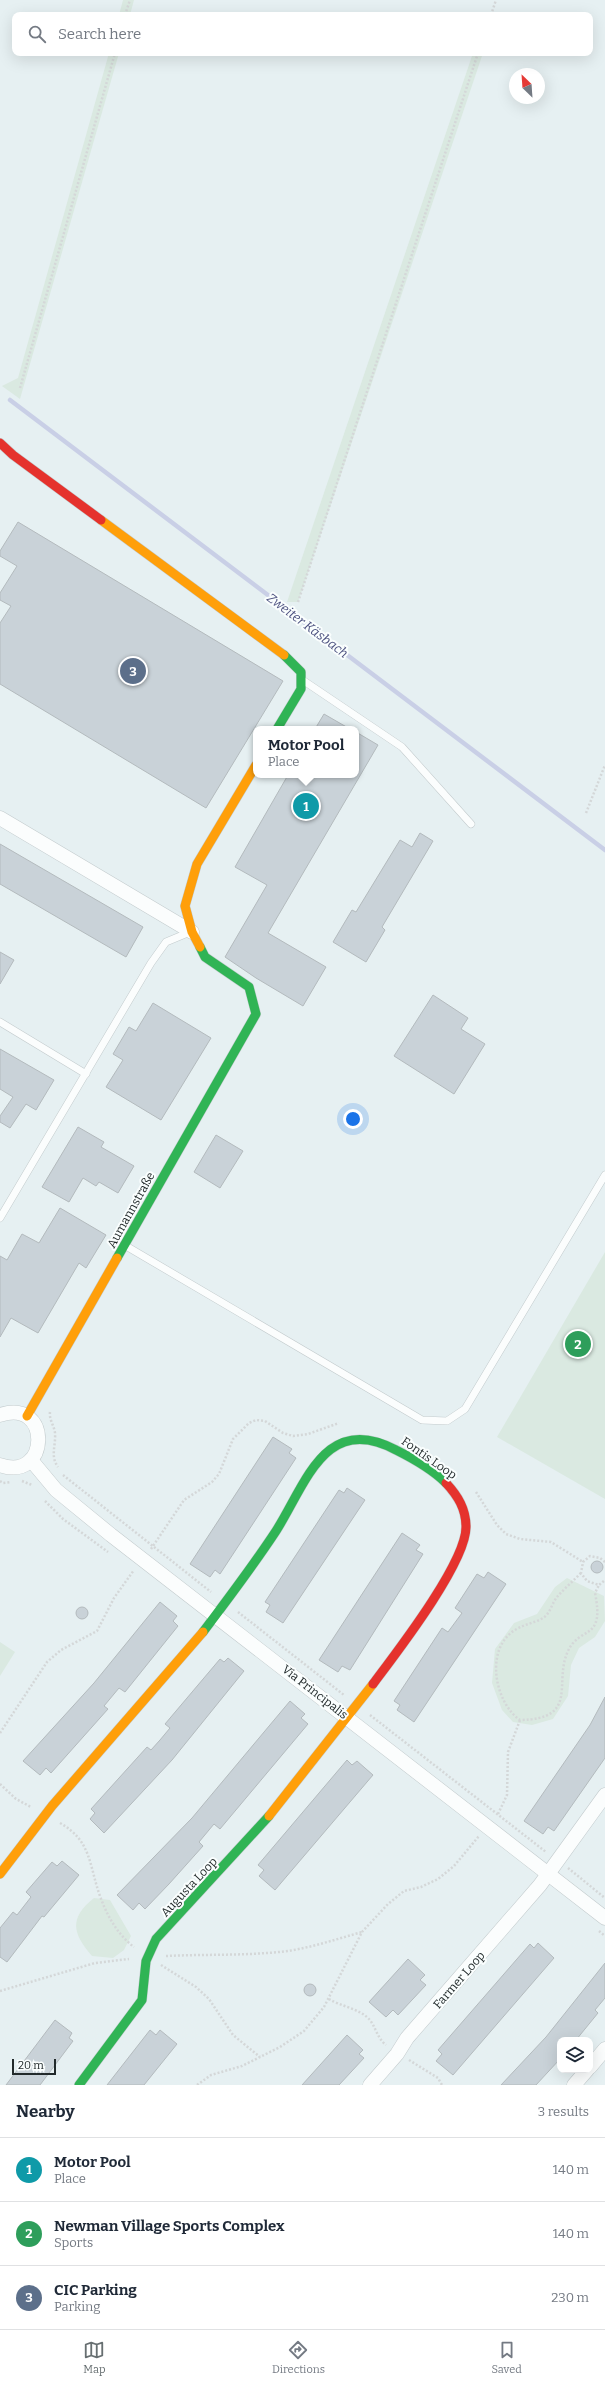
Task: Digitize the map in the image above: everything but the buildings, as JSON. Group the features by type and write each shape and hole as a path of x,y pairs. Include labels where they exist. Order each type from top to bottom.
{"street":[{"path":"0,443 13,455 290,659 301,672 301,689 279,726"},
{"path":"192,932 185,906 197,864 253,769"},
{"path":"0,818 192,932"},
{"name":"Aumannstraße","path":"27,1416 48,1373 124,1245 256,1014 249,987 206,957 192,932"},
{"path":"0,1414 9,1412 27,1416 37,1429 39,1437 38,1449 31,1460 15,1467 0,1465"},
{"name":"Fontis Loop","path":"215,1616 269,1541 315,1466 326,1451 340,1443 370,1438 385,1443 443,1480 455,1492 464,1510 466,1527 462,1546 454,1563 422,1615 348,1718"},
{"name":"Via Principalis","path":"31,1460 56,1490 215,1616 605,1918"},
{"path":"0,1874 45,1815 135,1713 215,1616"},
{"name":"Augusta Loop","path":"146,1956 159,1936 252,1838 348,1718"},
{"name":"Farmer Loop","path":"370,2085 397,2054 407,2038 549,1875 605,1795"},
{"path":"79,2085 142,2000 146,1984 146,1956"},
{"path":"593,2063 605,2049"},
{"path":"574,2085 584,2073"}],"lane":[{"path":"301,679 402,747 471,824"},
{"path":"0,1218 151,963 166,942 192,932"},
{"path":"0,1022 86,1074"},
{"path":"124,1245 422,1420 447,1421 465,1409 605,1175"}],"path":[{"path":"126,12 130,0"},
{"path":"492,12 496,0"},
{"path":"20,388 114,56"},
{"path":"298,602 477,56"},
{"path":"586,813 605,765"},
{"path":"35,1402 50,1410 49,1418 55,1431 53,1461 63,1474 154,1547 605,1898"},
{"path":"0,1733 47,1662 61,1650 97,1630 122,1586 154,1547 184,1500 212,1482 219,1474 231,1443 249,1423 256,1420 266,1421 283,1434 293,1436 308,1434 343,1422"},
{"path":"475,1489 497,1525 506,1534 520,1539 551,1542 583,1562"},
{"path":"605,1562 600,1558 590,1556 583,1562 581,1573 556,1598 545,1617 515,1630 503,1641 498,1657 497,1674 500,1695 506,1707 520,1720 533,1720 549,1715 559,1702 563,1687 568,1650 578,1640 592,1632 599,1622 599,1604 595,1593 599,1585 605,1580"},
{"path":"581,1573 587,1581 599,1585"},
{"path":"498,1814 507,1795 508,1752 520,1720"},
{"path":"0,1784 16,1799 73,1830 81,1839 93,1870 100,1896 111,1921 123,1939 146,1956 200,1991 209,1999 233,2035 260,2058"},
{"path":"197,2085 211,2075 242,2066 280,2048 304,2031 329,1999 362,1932 388,1904 404,1891 421,1887 438,1879 454,1866 476,1838"},
{"path":"0,1991 95,1962 146,1956 243,1954 287,1951 313,1946 362,1932"},
{"path":"329,1999 368,2018 381,2041 397,2054 428,2070 438,2078 442,2085"}],"shaded area":[{"path":"123,0 134,0 131,12 120,12"},
{"path":"108,56 118,56 20,399 2,386 18,378"},
{"path":"472,56 482,56 298,602 287,602"},
{"path":"605,1252 605,1499 497,1437"},
{"path":"567,1578 604,1596 605,1621 595,1637 579,1648 571,1665 568,1696 553,1719 532,1725 513,1722 502,1710 492,1683 495,1649 514,1623 537,1614 555,1587"},
{"path":"0,1642 15,1652 0,1676"},
{"path":"94,1898 110,1900 131,1936 124,1950 113,1958 92,1956 85,1948 77,1933 77,1919 80,1912"}],"waterway":[{"name":"Zweiter Käsbach","path":"10,400 605,850"}],"traffic: fast":[{"path":"279,726 301,689 301,672 284,655"},
{"path":"117,1258 256,1014 249,987 205,957 200,947"},
{"path":"203,1632 276,1531 308,1475 321,1459 335,1447 352,1440 372,1441 396,1450 416,1461 435,1473 446,1483"},
{"path":"79,2085 142,2000 146,1961 156,1939 269,1816"}],"traffic: slow":[{"path":"101,520 284,655"},
{"path":"200,947 192,932 185,906 197,864 253,770"},
{"path":"27,1416 117,1258"},
{"path":"0,1874 52,1806 203,1632"},
{"path":"269,1816 373,1684"}],"traffic: jam":[{"path":"0,443 13,455 101,520"},
{"path":"373,1684 413,1630 443,1584 463,1543 466,1527 465,1514 458,1498 446,1483"}],"place":[{"name":"CIC Parking","path":"133,671"},
{"name":"Motor Pool","path":"306,806"},
{"name":"Newman Village Sports Complex","path":"578,1344"}]}
